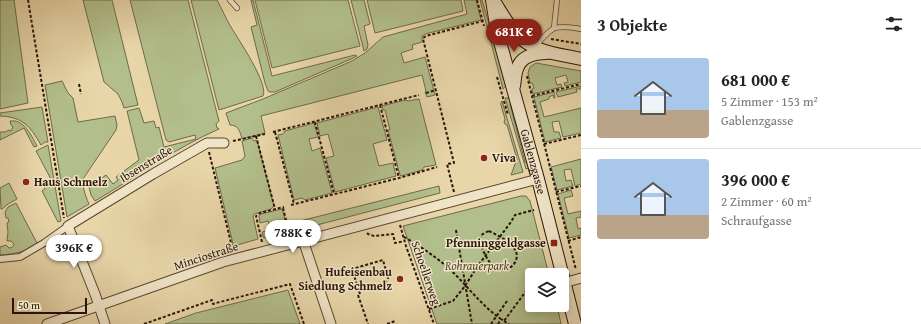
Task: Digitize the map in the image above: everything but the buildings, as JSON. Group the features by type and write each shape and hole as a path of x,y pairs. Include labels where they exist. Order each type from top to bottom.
{"main road":[{"path":"493,0 510,27 526,43 550,53 581,59"},
{"name":"Gablenzgasse","path":"493,0 497,31 538,179 559,268"},
{"path":"514,90 517,69 522,62 532,55 550,53"},
{"name":"Gablenzgasse","path":"569,304 575,324"}],"street":[{"name":"Ibsenstraße","path":"0,260 20,257 153,174 207,143 224,142"},
{"name":"Minciostraße","path":"47,324 235,258 538,179"},
{"path":"68,226 106,324"},
{"path":"303,240 331,324"},
{"path":"569,282 580,279"}],"lane":[{"path":"230,0 237,8"},
{"path":"554,28 557,0"},
{"path":"535,47 554,28 569,27 581,30"}],"path":[{"path":"28,0 64,218 68,226"},
{"path":"456,201 445,165 454,162 423,38 483,21"},
{"path":"543,38 581,44"},
{"path":"526,73 568,240 580,279"},
{"path":"78,84 81,94"},
{"path":"532,96 581,84"},
{"path":"426,93 436,90"},
{"path":"418,95 274,132 292,205 437,167"},
{"path":"380,105 399,178"},
{"path":"315,122 334,194"},
{"path":"242,140 265,134"},
{"path":"544,144 581,135"},
{"path":"256,136 275,209"},
{"path":"207,143 235,258"},
{"path":"556,192 581,186"},
{"path":"264,251 256,216 260,213 283,207 289,232"},
{"path":"429,309 453,301 515,215 532,210"},
{"path":"363,225 368,234 374,236 393,234 395,243 405,241"},
{"name":"Schoellerweg","path":"401,227 434,324"},
{"path":"456,230 472,324"},
{"path":"489,231 500,236 508,241 517,255 511,267 506,269 498,268 492,264 482,249 479,239 489,231"},
{"path":"404,237 445,265 487,308 509,324"},
{"path":"568,240 581,237"},
{"path":"368,324 352,269 382,260 388,278 383,287"},
{"path":"144,324 212,300 213,304 290,284 304,324"},
{"path":"504,321 525,292"},
{"path":"491,324 507,301"},
{"path":"498,324 502,319"},
{"path":"388,324 395,321"}],"green space":[{"path":"0,0 14,0 28,103 0,109"},
{"path":"83,0 112,0 138,105 124,108 118,94 104,82"},
{"path":"130,0 188,0 219,121 216,124 217,128 219,129 171,154 95,201 91,195 89,187 106,175 113,184 118,180 116,177 139,160 127,111 139,108 144,123 154,121 156,128 159,127 164,147 196,139 195,135 169,142 166,140"},
{"path":"191,0 217,0 262,82 264,90 263,96 219,110"},
{"path":"251,0 253,0 272,76 355,55 357,56 275,92 268,91 251,27 257,25"},
{"path":"255,0 348,0 360,46 272,68"},
{"path":"351,0 364,0 370,24 364,26 368,45 367,49 364,51"},
{"path":"367,0 461,0 463,11 375,33"},
{"path":"464,0 476,0 481,20 425,34 422,36 422,42 412,45 413,49 401,53 404,63 425,57 435,95 427,97 422,75 261,116 265,133 242,139 238,129 233,125 230,125 226,113 352,61 365,53 383,37 467,14"},
{"path":"480,0 482,0 506,81 506,86 503,89"},
{"path":"536,63 581,71 581,82 565,86 564,83 568,82 566,75 555,78 557,85 561,84 562,87 533,94 532,89 534,88 532,83 530,83 528,73 530,67"},
{"path":"62,81 68,93 73,98 78,122 115,116 117,125 116,130 83,179 84,192 89,204 67,217 45,85"},
{"path":"581,86 581,89 576,89 577,92 558,97 556,92"},
{"path":"554,92 555,98 553,95 549,97 549,99 540,102 544,117 581,108 581,133 563,137 559,121 552,122 554,132 559,132 561,138 545,142 534,97"},
{"path":"505,98 511,98 513,103 510,104 525,162 529,162 530,168 526,169"},
{"path":"419,99 436,165 424,167 422,170 401,176 388,130 390,130 385,110 383,110 382,106 405,100 408,101"},
{"path":"502,101 523,172 511,175 517,159 507,125 504,122 505,119 501,105"},
{"path":"42,107 48,142 41,145 25,124 15,118 0,116 0,113"},
{"path":"378,107 387,140 373,144 379,166 393,163 396,176 335,192 326,158 334,156 328,134 320,136 317,123"},
{"path":"10,121 15,121 23,125 30,133 37,146 34,147 24,128 0,140 0,132 11,131 13,127"},
{"path":"314,123 318,137 309,139 312,151 320,148 332,193 305,200 302,198 294,200 278,135 283,134 285,131"},
{"path":"252,138 254,141 257,140 274,206 271,209 254,214 253,216 258,239 234,246 215,168 242,160 245,156 242,141"},
{"path":"48,145 61,221 58,222 42,191 45,189 44,186 52,181 36,151"},
{"path":"581,159 581,184 575,186 571,169 564,170 566,181 571,180 573,186 557,190 551,167"},
{"path":"9,183 17,199 1,209 0,188"},
{"path":"439,186 440,193 290,232 288,224"},
{"path":"571,190 573,196 564,198 568,214 581,211 581,217 576,218 578,229 581,228 581,235 569,238 558,194"},
{"name":"Rohrauerpark","path":"526,196 530,201 547,268 525,268 525,312 558,312 561,324 437,324 403,226"},
{"path":"16,203 38,245 19,252 0,255 0,247 6,245 11,248 14,244 11,241 7,241 7,223 9,222 8,218 6,218 5,212 8,207"},
{"path":"282,209 285,219 284,222 288,232 264,238 262,232 271,230 268,221 260,223 259,216 261,214"},
{"path":"288,290 300,324 165,324 196,313"}],"place":[{"name":"Viva","path":"484,158"},
{"name":"Haus Schmelz","path":"26,182"},
{"name":"Pfenninggeldgasse","path":"554,243"},
{"name":"Hufeisenbau Siedlung Schmelz","path":"400,279"}]}
